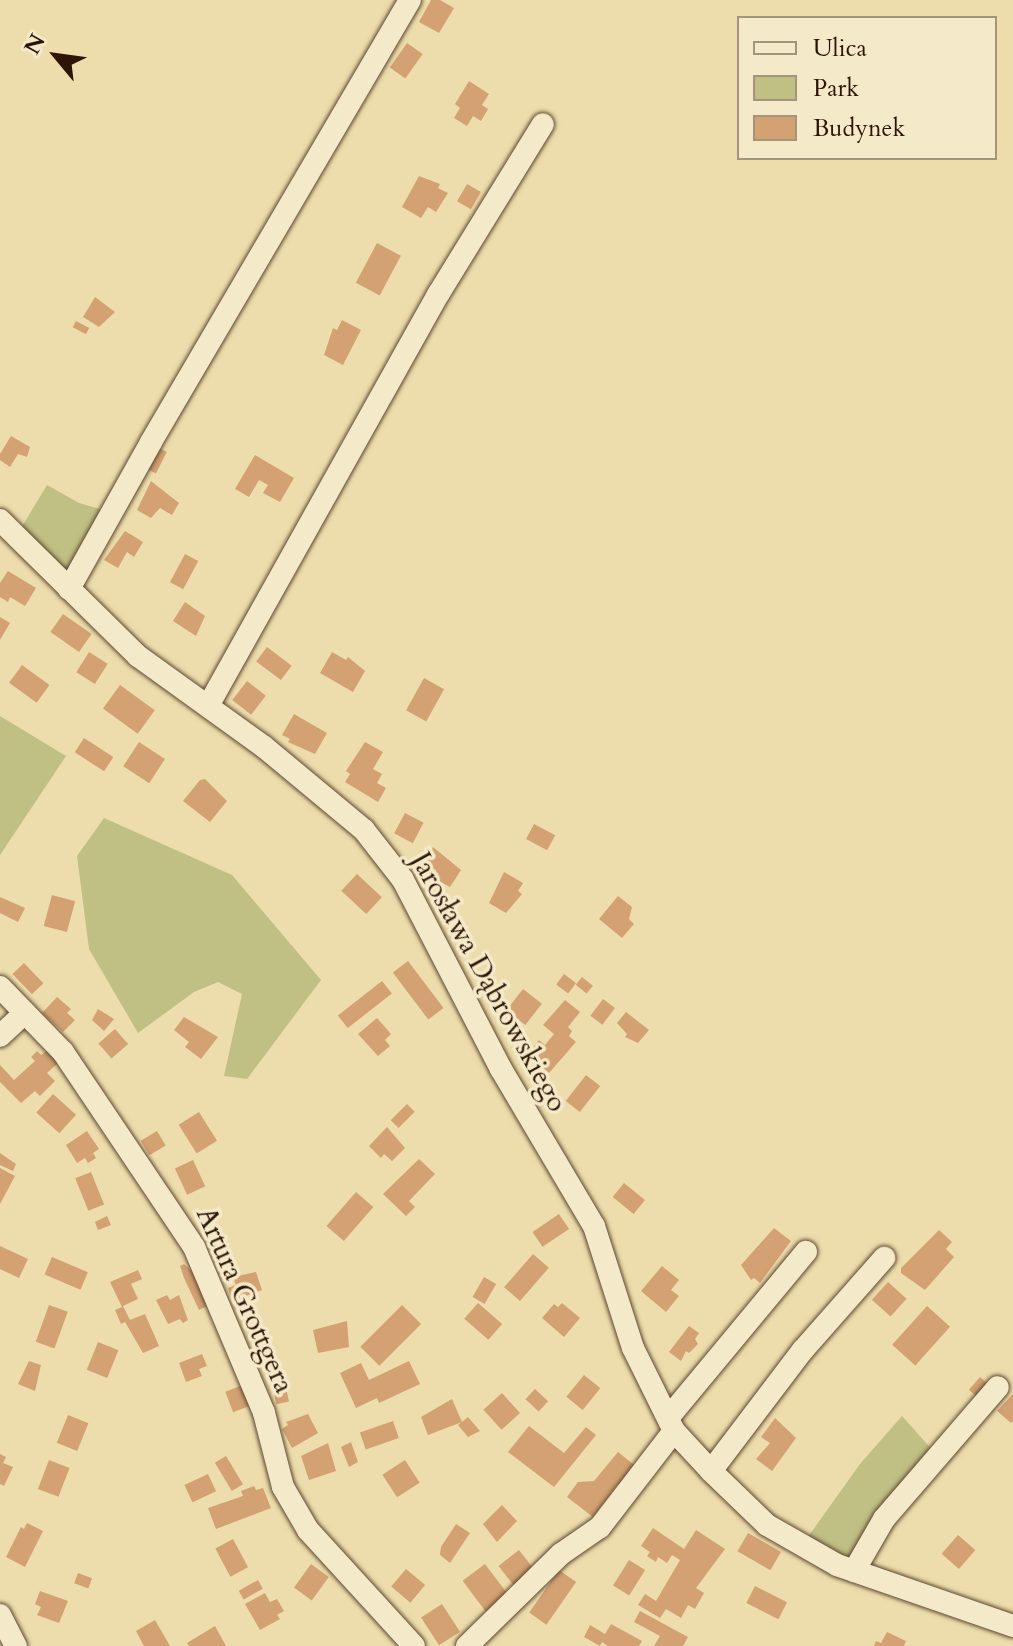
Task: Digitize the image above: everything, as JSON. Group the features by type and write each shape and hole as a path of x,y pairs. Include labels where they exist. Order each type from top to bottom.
{"street":[{"path":"69,589 151,442 410,0"},
{"path":"208,706 439,293 543,124"},
{"name":"Jarosława Dąbrowskiego","path":"0,520 138,656 263,746 364,830 403,880 501,1069 594,1226 633,1348 671,1424"},
{"name":"Artura Grottgera","path":"0,987 63,1052 194,1247 264,1413 283,1487 308,1530 414,1646"},
{"path":"0,1036 25,1013"},
{"path":"467,1646 561,1554 600,1527 671,1424 806,1252"},
{"path":"711,1471 803,1350 884,1258"},
{"path":"854,1571 892,1509 998,1387"},
{"path":"671,1424 711,1471 767,1525 837,1565 1013,1626"},
{"path":"0,1615 16,1646"}],"green space":[{"path":"47,485 79,503 107,511 70,577 21,528"},
{"path":"0,716 66,756 0,855"},
{"path":"104,818 232,875 321,980 247,1079 224,1076 242,994 218,982 194,992 138,1033 89,949 77,856"},
{"path":"902,1416 935,1453 852,1564 805,1541 860,1464"}],"building":[{"path":"431,0 440,0 454,8 439,33 419,22"},
{"path":"407,43 423,54 405,78 390,68"},
{"path":"469,81 489,94 482,105 488,109 481,121 473,116 467,126 454,118 460,108 455,104"},
{"path":"419,176 440,184 438,188 448,193 436,212 428,207 421,218 402,207"},
{"path":"467,184 481,192 471,209 457,201"},
{"path":"377,243 401,256 380,295 356,283"},
{"path":"95,297 115,312 99,327 83,317"},
{"path":"342,320 361,330 343,365 324,355 333,328 337,330"},
{"path":"76,321 89,328 86,334 73,327"},
{"path":"11,436 30,447 27,457 18,454 10,467 0,460 0,454"},
{"path":"157,447 167,452 156,473 146,468"},
{"path":"255,455 294,478 280,502 263,493 268,485 259,480 249,497 235,489"},
{"path":"151,481 179,503 172,515 160,508 151,518 137,510"},
{"path":"125,531 143,542 134,557 127,552 118,568 104,560"},
{"path":"185,554 198,561 183,589 170,582"},
{"path":"8,571 36,588 25,606 10,597 8,602 0,597 0,583"},
{"path":"185,602 205,616 196,636 173,621"},
{"path":"63,614 92,634 79,652 50,632"},
{"path":"0,617 10,623 0,640"},
{"path":"267,647 292,666 281,680 256,661"},
{"path":"89,652 108,664 95,684 76,672"},
{"path":"332,652 346,660 348,657 365,671 353,692 320,673"},
{"path":"22,665 50,685 37,703 9,683"},
{"path":"424,678 444,689 426,722 406,710"},
{"path":"247,681 266,696 251,715 232,700"},
{"path":"120,685 155,710 138,734 103,708"},
{"path":"294,714 327,733 315,754 288,742 290,739 282,735"},
{"path":"84,738 113,757 104,771 75,752"},
{"path":"139,742 165,759 149,783 123,766"},
{"path":"365,742 383,752 373,769 382,774 377,783 386,788 378,802 345,782 350,774 346,771"},
{"path":"205,779 227,801 210,822 183,801 200,780"},
{"path":"405,813 424,823 413,843 394,833"},
{"path":"534,824 555,835 547,850 526,839"},
{"path":"433,847 461,870 450,887 437,880 436,870 423,863"},
{"path":"504,872 523,883 518,891 522,894 506,913 489,903"},
{"path":"357,874 382,897 366,914 341,891"},
{"path":"52,895 75,901 67,932 44,926"},
{"path":"618,896 632,907 629,919 634,924 622,938 599,919"},
{"path":"0,897 25,908 18,922 0,913"},
{"path":"408,961 444,1008 428,1020 393,972"},
{"path":"24,963 43,983 32,994 12,974"},
{"path":"564,974 576,983 568,993 556,984"},
{"path":"582,977 593,986 587,994 576,985"},
{"path":"382,981 392,994 348,1028 338,1015"},
{"path":"523,989 542,1004 525,1025 506,1010"},
{"path":"57,997 71,1009 67,1013 75,1020 63,1032 42,1013"},
{"path":"603,999 615,1008 602,1025 590,1016"},
{"path":"565,1000 580,1012 568,1027 572,1031 569,1036 576,1042 549,1073 534,1060 542,1050 533,1047 539,1040 545,1045 554,1034 543,1025"},
{"path":"98,1009 114,1019 104,1031 92,1020"},
{"path":"626,1012 649,1030 638,1043 625,1037 627,1034 617,1023"},
{"path":"184,1017 218,1037 201,1059 185,1047 189,1042 174,1030"},
{"path":"377,1018 391,1034 385,1040 390,1046 378,1056 358,1034"},
{"path":"115,1029 128,1044 112,1059 98,1043"},
{"path":"48,1050 59,1062 47,1073 55,1081 40,1096 35,1091 21,1103 0,1082 0,1065 14,1080 35,1061 31,1057 37,1051 41,1055"},
{"path":"586,1075 600,1086 580,1112 566,1101"},
{"path":"53,1094 76,1115 59,1133 36,1113"},
{"path":"407,1104 415,1112 399,1128 391,1120"},
{"path":"199,1112 217,1141 197,1154 179,1125"},
{"path":"387,1127 405,1148 392,1161 384,1154 381,1158 369,1146"},
{"path":"87,1131 99,1149 93,1153 96,1158 88,1163 85,1158 77,1163 66,1145"},
{"path":"157,1131 166,1146 149,1155 141,1141"},
{"path":"0,1153 16,1164 13,1171 0,1165"},
{"path":"419,1159 435,1174 409,1201 415,1207 406,1216 383,1194"},
{"path":"193,1160 205,1186 187,1195 175,1168"},
{"path":"0,1168 15,1176 0,1204"},
{"path":"91,1172 104,1204 88,1211 75,1178"},
{"path":"624,1183 645,1200 634,1214 613,1197"},
{"path":"356,1192 373,1207 344,1241 326,1226"},
{"path":"559,1214 569,1229 543,1247 532,1232"},
{"path":"107,1216 111,1225 98,1230 95,1222"},
{"path":"774,1228 791,1241 760,1283 754,1278 751,1280 741,1265"},
{"path":"939,1230 952,1242 946,1249 954,1257 925,1290 901,1273 901,1268"},
{"path":"0,1246 28,1259 19,1278 0,1269"},
{"path":"533,1254 549,1268 520,1301 504,1287"},
{"path":"52,1257 88,1272 80,1290 45,1274"},
{"path":"184,1264 194,1273 209,1305 199,1310 180,1266"},
{"path":"662,1266 679,1280 671,1290 679,1296 666,1312 641,1291"},
{"path":"138,1270 142,1279 131,1284 138,1299 123,1306 130,1320 145,1314 159,1346 143,1353 125,1322 121,1324 115,1310 122,1307 110,1282"},
{"path":"256,1272 262,1290 232,1301 228,1288 236,1285 233,1277"},
{"path":"484,1277 496,1284 485,1304 472,1297"},
{"path":"888,1282 907,1299 891,1317 872,1300"},
{"path":"167,1295 170,1300 179,1295 188,1320 183,1323 180,1319 168,1324 156,1300"},
{"path":"478,1303 502,1324 488,1340 464,1319"},
{"path":"562,1303 580,1318 564,1337 542,1318 554,1304 558,1307"},
{"path":"49,1305 68,1312 54,1348 36,1342"},
{"path":"402,1305 421,1324 379,1366 360,1347"},
{"path":"927,1306 950,1327 915,1365 892,1345"},
{"path":"347,1321 349,1347 318,1353 313,1330"},
{"path":"689,1326 699,1333 695,1339 698,1344 689,1353 686,1351 681,1361 669,1352"},
{"path":"98,1342 118,1350 107,1378 87,1370"},
{"path":"202,1354 207,1366 199,1369 202,1376 186,1382 179,1363"},
{"path":"29,1361 41,1365 35,1391 18,1384"},
{"path":"409,1361 420,1384 379,1403 377,1398 356,1408 340,1373 361,1363 369,1380"},
{"path":"584,1375 600,1388 583,1410 566,1397"},
{"path":"980,1377 988,1384 977,1397 969,1390"},
{"path":"284,1378 289,1401 276,1404 271,1381"},
{"path":"243,1385 251,1406 233,1412 225,1392"},
{"path":"535,1389 548,1401 539,1412 525,1399"},
{"path":"502,1393 520,1413 501,1430 483,1410"},
{"path":"1013,1394 1013,1421 1011,1423 997,1411"},
{"path":"452,1399 462,1422 428,1435 421,1417"},
{"path":"308,1414 318,1433 292,1448 282,1429 288,1425 286,1422"},
{"path":"68,1415 88,1423 77,1451 57,1443"},
{"path":"468,1417 480,1431 468,1437 458,1425"},
{"path":"775,1418 796,1438 772,1471 756,1459 770,1443 761,1437"},
{"path":"393,1421 399,1438 366,1449 360,1432"},
{"path":"529,1426 564,1453 586,1427 596,1435 554,1487 508,1452"},
{"path":"351,1442 358,1462 349,1467 341,1447"},
{"path":"328,1443 336,1471 309,1480 301,1456"},
{"path":"618,1452 638,1468 623,1487 618,1484 593,1517 567,1497 578,1482 594,1481"},
{"path":"0,1454 6,1457 3,1463 13,1467 4,1486 0,1484"},
{"path":"226,1456 243,1484 232,1491 215,1463"},
{"path":"49,1460 70,1468 58,1497 38,1489"},
{"path":"405,1460 420,1483 397,1497 382,1475"},
{"path":"208,1474 216,1491 192,1502 184,1485"},
{"path":"254,1486 256,1490 263,1488 271,1508 216,1529 208,1508 243,1496 241,1491"},
{"path":"502,1505 517,1521 497,1542 483,1524"},
{"path":"27,1523 43,1531 25,1567 6,1557 21,1527 24,1529"},
{"path":"456,1524 470,1533 450,1563 440,1555 441,1547"},
{"path":"653,1528 684,1549 696,1530 725,1549 696,1588 704,1593 695,1609 688,1605 681,1618 666,1609 660,1618 638,1605 645,1594 656,1601 680,1560 672,1555 667,1563 658,1557 656,1562 647,1556 650,1552 641,1546"},
{"path":"748,1533 781,1552 770,1570 738,1551"},
{"path":"958,1535 975,1550 959,1569 942,1554"},
{"path":"233,1539 248,1567 230,1577 215,1548"},
{"path":"519,1550 534,1569 513,1585 499,1566"},
{"path":"629,1560 645,1570 629,1596 613,1585"},
{"path":"311,1564 329,1577 312,1600 294,1587"},
{"path":"485,1564 508,1594 486,1611 463,1581"},
{"path":"406,1569 425,1585 410,1603 391,1587"},
{"path":"559,1570 576,1582 546,1625 529,1613"},
{"path":"78,1573 92,1578 88,1588 74,1583"},
{"path":"258,1580 263,1589 244,1599 239,1591"},
{"path":"755,1586 787,1602 778,1619 746,1603"},
{"path":"40,1591 68,1601 59,1623 37,1615 41,1607 35,1604"},
{"path":"265,1593 270,1602 277,1599 284,1611 277,1615 280,1619 260,1630 245,1604"},
{"path":"442,1604 460,1632 439,1645 421,1618"},
{"path":"640,1611 688,1637 683,1646 654,1646 660,1636 634,1622"},
{"path":"155,1620 170,1646 144,1646 136,1631"},
{"path":"611,1624 642,1641 639,1646 608,1646 602,1642 600,1646 584,1637 590,1625 605,1634"},
{"path":"215,1626 226,1646 189,1646 187,1643"},
{"path":"887,1632 906,1641 904,1646 874,1646 876,1641 881,1643"}]}
